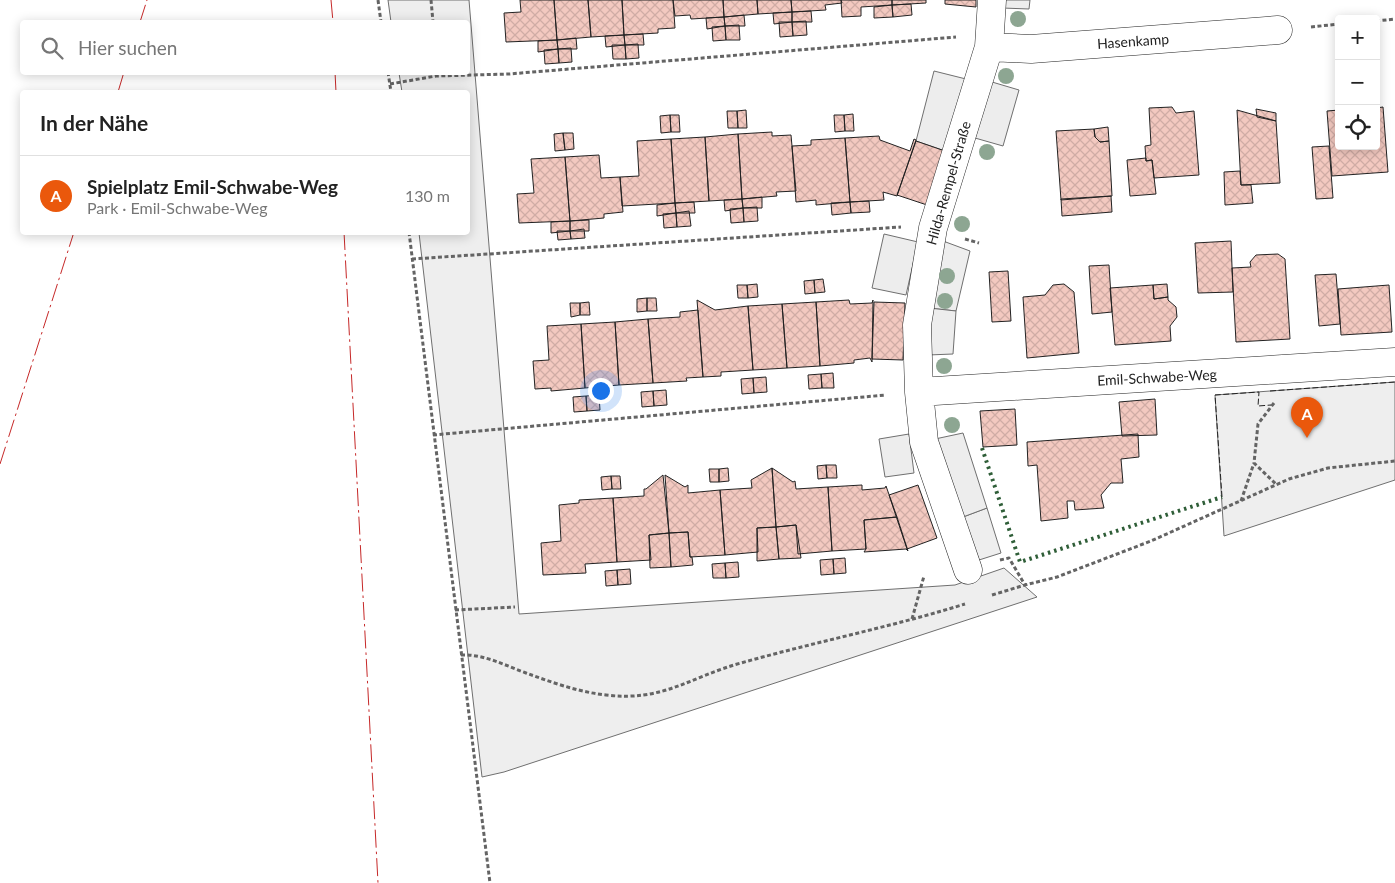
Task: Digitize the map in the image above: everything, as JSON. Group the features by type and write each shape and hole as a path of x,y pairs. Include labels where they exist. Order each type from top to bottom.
{"street":[{"name":"Hilda-Rempel-Straße","path":"968,570 924,442 919,392 917,326 933,228 990,39 992,0"},
{"name":"Hasenkamp","path":"990,39 1031,49 1278,30"},
{"name":"Emil-Schwabe-Weg","path":"919,392 1395,362"}],"path":[{"path":"378,0 381,20"},
{"path":"431,0 433,20"},
{"path":"1380,21 1395,19"},
{"path":"470,74 509,74 947,38 990,39"},
{"path":"388,75 391,90"},
{"path":"390,84 431,75"},
{"path":"412,259 887,226 933,228 979,243"},
{"path":"408,235 490,883"},
{"path":"1241,501 1254,463 1258,424 1274,402 1264,399 1261,371"},
{"path":"433,435 919,392"},
{"path":"987,596 1057,577 1152,541 1277,485 1328,468 1395,461"},
{"path":"1254,463 1277,485"},
{"path":"968,570 1009,558 1025,585"},
{"path":"912,620 924,576"},
{"path":"460,655 477,654 555,684 605,695 647,696 684,685 738,664 843,635 912,620 968,602"},
{"path":"455,610 515,607"}],"shaded area":[{"path":"388,0 469,0 519,614 955,585 1004,568 1037,597 504,772 482,777 419,235 470,235 470,90 402,90 399,75 470,75 470,20 391,20"},
{"path":"1003,0 1030,0 1029,9 1002,8"},
{"path":"934,71 966,79 945,151 916,141"},
{"path":"992,82 1019,90 1003,146 975,138"},
{"path":"884,234 918,242 906,295 872,288"},
{"path":"943,241 970,251 956,311 929,308"},
{"path":"929,308 956,311 953,354 928,355"},
{"path":"1395,382 1395,480 1224,536 1215,395"},
{"path":"963,433 987,508 963,517 935,439"},
{"path":"909,434 914,473 885,477 879,439"},
{"path":"987,508 1001,553 979,560 963,517"}],"building":[{"path":"520,0 554,0 557,40 506,42 504,13 521,12"},
{"path":"554,0 588,0 591,37 557,40"},
{"path":"588,0 622,0 624,35 591,37"},
{"path":"622,0 673,0 675,28 658,29 658,33 624,35"},
{"path":"673,0 723,0 724,17 691,19 690,15 675,16"},
{"path":"723,0 757,0 758,14 724,17"},
{"path":"757,0 791,0 792,12 758,14"},
{"path":"791,0 841,0 842,3 825,5 826,10 792,12"},
{"path":"841,0 892,0 892,5 861,7 861,16 842,17"},
{"path":"892,0 926,0 926,3 892,5"},
{"path":"945,0 976,0 976,7 945,4"},
{"path":"911,4 912,15 893,17 892,5"},
{"path":"892,5 893,17 874,18 874,7"},
{"path":"811,11 812,22 792,22 792,12"},
{"path":"792,12 792,22 774,24 773,13"},
{"path":"744,15 745,26 725,26 724,17"},
{"path":"724,17 725,26 707,29 706,18"},
{"path":"806,21 807,35 793,36 792,22"},
{"path":"779,22 792,22 793,36 780,37"},
{"path":"739,25 740,40 726,40 725,26"},
{"path":"725,26 726,40 713,41 712,27"},
{"path":"643,34 644,45 625,45 624,35"},
{"path":"624,35 625,45 606,47 605,36"},
{"path":"576,38 577,49 558,49 557,40"},
{"path":"557,40 558,49 538,52 538,41"},
{"path":"638,44 639,58 626,59 625,45"},
{"path":"612,45 625,45 626,59 613,59"},
{"path":"571,48 572,62 559,63 558,49"},
{"path":"558,49 559,63 545,64 544,50"},
{"path":"1172,107 1176,113 1194,111 1199,175 1154,178 1152,160 1146,161 1145,146 1151,145 1149,108"},
{"path":"1380,107 1383,107 1388,172 1332,176 1327,111 1335,110 1335,150 1380,150"},
{"path":"1256,109 1276,113 1276,121 1257,117"},
{"path":"746,110 747,128 738,128 737,111"},
{"path":"1237,110 1276,121 1280,183 1241,185"},
{"path":"727,111 737,111 738,128 728,128"},
{"path":"853,114 854,131 845,131 844,115"},
{"path":"670,115 671,132 661,133 660,116"},
{"path":"670,115 679,115 680,132 671,132"},
{"path":"834,115 844,115 845,131 835,132"},
{"path":"1108,127 1109,141 1100,142 1095,137 1094,129"},
{"path":"1094,129 1095,137 1100,142 1109,141 1112,196 1061,200 1056,131"},
{"path":"772,132 772,136 791,135 796,191 776,192 777,196 742,199 738,134"},
{"path":"563,133 565,150 555,151 554,134"},
{"path":"563,133 573,133 574,149 565,150"},
{"path":"738,134 742,199 709,201 705,137"},
{"path":"879,136 880,140 910,151 914,139 916,140 897,196 883,192 884,200 850,202 845,138"},
{"path":"705,137 709,201 675,203 671,139"},
{"path":"845,138 850,202 816,205 816,200 796,202 792,146 811,145 811,140"},
{"path":"671,139 675,203 622,206 620,177 639,176 637,141"},
{"path":"916,141 945,151 927,205 897,195"},
{"path":"1329,146 1333,198 1316,199 1312,147"},
{"path":"599,155 601,178 620,177 623,212 604,214 604,218 570,221 565,157"},
{"path":"565,157 570,221 519,223 517,194 534,193 531,159"},
{"path":"1146,158 1146,161 1152,160 1156,194 1130,196 1127,160"},
{"path":"1240,171 1241,185 1251,185 1253,203 1225,205 1224,172"},
{"path":"1111,196 1112,212 1062,216 1061,199"},
{"path":"762,197 762,208 743,208 742,199"},
{"path":"742,199 743,208 725,211 724,200"},
{"path":"869,201 870,212 851,213 850,202"},
{"path":"694,202 695,213 676,213 675,203"},
{"path":"850,202 851,213 832,215 831,203"},
{"path":"675,203 676,213 657,216 657,205"},
{"path":"757,207 758,221 744,222 743,208"},
{"path":"743,208 744,222 731,223 730,209"},
{"path":"689,211 691,226 677,227 676,213"},
{"path":"676,213 677,227 664,228 663,214"},
{"path":"589,220 589,231 570,231 570,221"},
{"path":"570,221 570,231 551,233 551,222"},
{"path":"584,229 585,238 571,239 570,231"},
{"path":"557,231 570,231 571,239 558,240"},
{"path":"1231,241 1233,292 1198,293 1195,243"},
{"path":"1278,254 1285,259 1290,339 1236,342 1232,268 1251,267 1250,262 1256,255"},
{"path":"1109,265 1112,312 1092,314 1089,266"},
{"path":"1008,271 1011,321 992,322 989,272"},
{"path":"1336,274 1340,324 1319,326 1315,275"},
{"path":"823,279 825,292 815,293 814,280"},
{"path":"814,280 815,293 805,294 804,281"},
{"path":"757,284 758,297 748,298 747,285"},
{"path":"1064,284 1074,292 1079,353 1027,358 1023,297 1045,295 1053,285"},
{"path":"1167,284 1168,297 1154,299 1153,285"},
{"path":"737,285 747,285 748,298 738,298"},
{"path":"1153,285 1154,299 1168,297 1168,300 1176,307 1177,317 1170,326 1171,341 1115,345 1110,288"},
{"path":"1389,285 1392,332 1341,335 1338,289"},
{"path":"647,298 656,298 657,311 647,311"},
{"path":"647,298 647,311 637,312 637,299"},
{"path":"697,300 715,310 748,306 753,370 721,372 721,376 703,377"},
{"path":"849,300 850,304 872,303 873,300 872,362 870,358 854,360 854,363 820,366 816,302"},
{"path":"589,302 590,315 580,315 580,303"},
{"path":"816,302 820,366 787,368 782,304"},
{"path":"874,302 905,303 903,360 872,359"},
{"path":"570,303 580,303 580,315 571,317"},
{"path":"782,304 787,368 753,370 748,306"},
{"path":"698,310 703,377 686,378 687,381 653,383 648,319 680,317 680,312"},
{"path":"648,319 653,383 619,385 615,322"},
{"path":"615,322 619,385 585,388 581,324"},
{"path":"581,324 585,388 551,391 551,388 535,389 533,361 549,360 547,326"},
{"path":"833,373 834,388 822,388 821,374"},
{"path":"821,374 822,388 809,389 808,375"},
{"path":"766,377 767,392 754,393 753,378"},
{"path":"753,378 754,393 742,394 741,379"},
{"path":"666,390 667,405 654,406 653,391"},
{"path":"653,391 654,406 642,407 641,392"},
{"path":"599,395 600,410 587,411 586,396"},
{"path":"586,396 587,411 574,412 573,397"},
{"path":"1155,399 1157,435 1122,436 1119,402"},
{"path":"1015,409 1017,445 983,447 980,411"},
{"path":"1138,434 1139,457 1121,459 1123,483 1111,483 1101,495 1104,508 1075,510 1074,501 1067,501 1068,518 1041,521 1037,465 1028,466 1027,442"},
{"path":"826,465 827,478 818,479 817,466"},
{"path":"826,465 836,465 837,478 827,478"},
{"path":"728,468 729,481 719,482 719,469"},
{"path":"772,468 776,527 757,528 758,552 725,555 720,490 752,488 751,480"},
{"path":"772,468 793,482 795,481 796,489 828,487 832,551 798,554 796,525 776,527"},
{"path":"709,469 719,469 719,482 710,482"},
{"path":"663,475 669,533 649,535 651,560 617,562 613,498 644,496 644,489"},
{"path":"665,475 685,487 688,485 688,493 720,490 725,555 690,557 688,532 669,533"},
{"path":"611,476 620,476 621,489 612,489"},
{"path":"611,476 612,489 602,490 601,477"},
{"path":"862,485 862,490 885,488 886,486 897,517 864,520 866,549 832,551 828,487"},
{"path":"918,485 937,538 907,549 889,495"},
{"path":"613,498 617,562 585,564 586,573 543,575 541,543 561,541 559,505 579,503 579,500"},
{"path":"897,517 908,551 906,549 864,552 866,549 864,520"},
{"path":"796,525 801,558 779,559 776,527"},
{"path":"776,527 779,559 757,561 757,528"},
{"path":"688,532 690,557 692,557 693,565 671,567 669,533"},
{"path":"669,533 671,567 650,568 649,535"},
{"path":"845,558 846,573 834,574 833,559"},
{"path":"833,559 834,574 821,575 820,560"},
{"path":"738,562 739,577 726,578 725,563"},
{"path":"725,563 726,578 713,578 712,564"},
{"path":"630,569 631,584 618,585 617,570"},
{"path":"617,570 618,585 606,586 605,571"}],"hedge":[{"path":"982,448 1020,562 1222,497"}],"fence":[{"path":"1270,391 1395,382"},
{"path":"1222,497 1215,395 1259,392 1258,406 1271,405"}],"power":[{"path":"141,20 147,0"},
{"path":"331,0 333,20"},
{"path":"119,90 123,75"},
{"path":"335,75 336,90"},
{"path":"0,464 73,235"},
{"path":"344,235 378,883"}],"place":[{"name":"Spielplatz Emil-Schwabe-Weg","path":"1307,438"}]}
